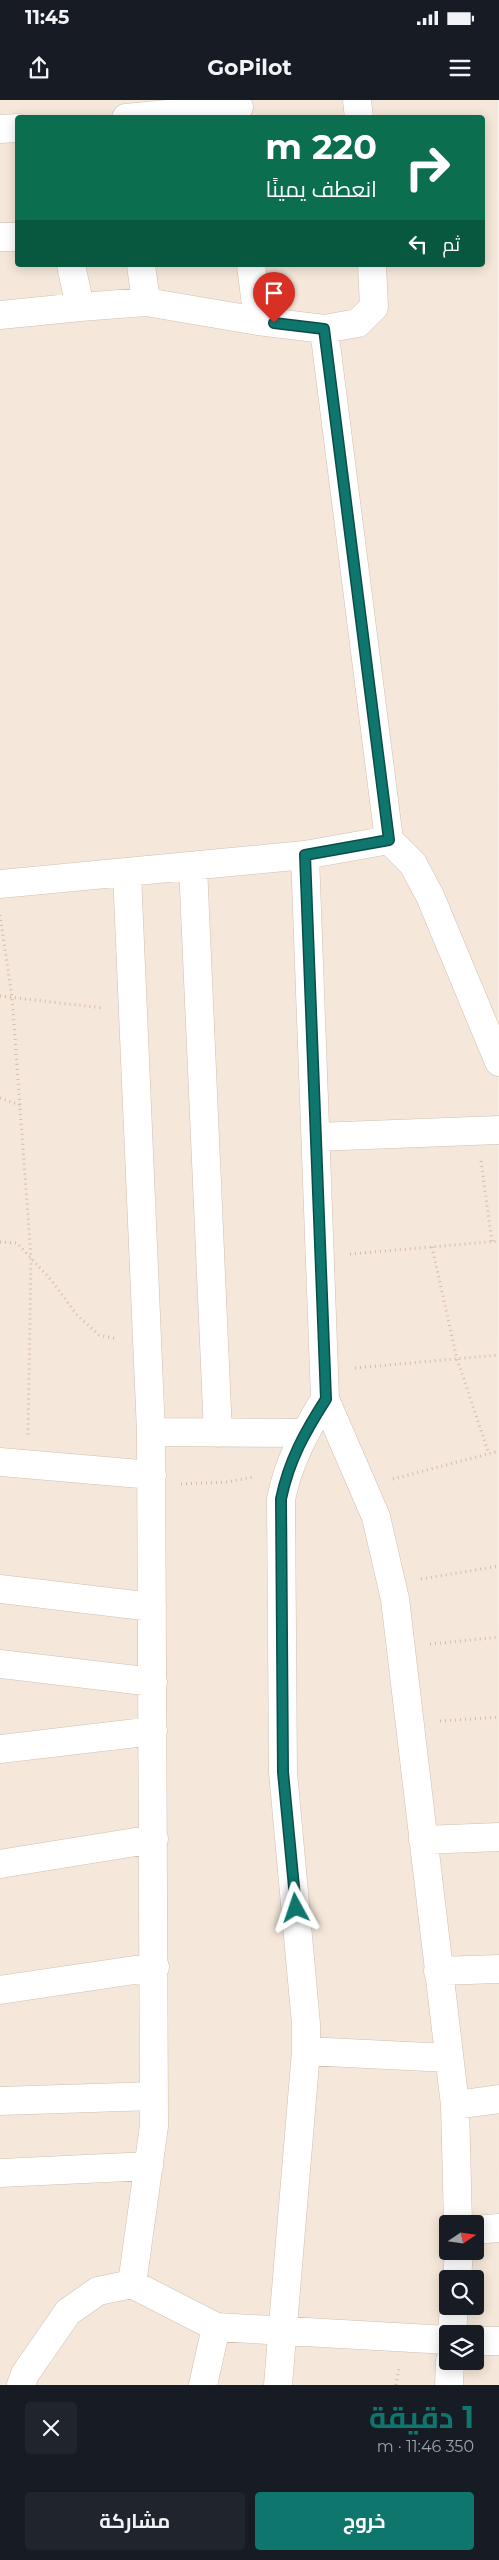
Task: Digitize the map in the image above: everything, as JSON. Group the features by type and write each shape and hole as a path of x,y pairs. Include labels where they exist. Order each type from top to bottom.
{"street":[{"path":"120,100 122,115"},
{"path":"357,100 359,115"},
{"path":"160,115 239,108"},
{"path":"0,129 15,128"},
{"path":"0,237 15,237"},
{"path":"71,267 80,307"},
{"path":"141,267 146,302"},
{"path":"251,267 258,321"},
{"path":"0,315 146,302 258,321 324,329 358,323 374,307 372,267"},
{"path":"324,329 389,840 413,864 430,896 499,1062"},
{"path":"0,884 305,855 389,840"},
{"path":"305,855 326,1399 376,1517 392,1584 455,2105 458,2215"},
{"path":"193,866 218,1433"},
{"path":"127,873 151,1432 155,1966 154,2126 132,2284"},
{"path":"316,1138 488,1130"},
{"path":"278,2385 306,2051 306,2024 283,1772 281,1499 287,1470 305,1432 326,1399"},
{"path":"151,1432 305,1432"},
{"path":"0,1462 152,1475"},
{"path":"0,1589 152,1607"},
{"path":"0,1664 153,1682"},
{"path":"0,1749 153,1731"},
{"path":"423,1840 499,1837"},
{"path":"0,1864 154,1839"},
{"path":"0,1990 155,1966"},
{"path":"438,1971 499,1970"},
{"path":"306,2051 448,2058"},
{"path":"0,2101 154,2096"},
{"path":"455,2105 499,2099"},
{"path":"0,2173 149,2166"},
{"path":"484,2229 499,2228"},
{"path":"21,2385 25,2374 68,2312 98,2291 132,2284 216,2327 439,2340"},
{"path":"203,2385 216,2327"},
{"path":"484,2341 499,2341"},
{"path":"449,2385 450,2370"}],"path":[{"path":"0,915 12,997 31,1258 28,1464"},
{"path":"0,996 133,1012"},
{"path":"0,1098 20,1105"},
{"path":"488,1130 492,1242"},
{"path":"320,1256 499,1241"},
{"path":"0,1242 17,1244 52,1281 77,1316 99,1335 148,1345"},
{"path":"432,1247 457,1360 489,1454"},
{"path":"324,1370 499,1355"},
{"path":"362,1487 499,1452"},
{"path":"152,1475 182,1484 210,1483 228,1482 287,1470"},
{"path":"392,1584 499,1566"},
{"path":"401,1647 499,1637"},
{"path":"409,1723 499,1717"}],"shaded area":[{"path":"0,100 498,100 499,2385 0,2385"}],"route":[{"path":"274,323 324,329 389,840 305,855 326,1399 305,1432 287,1470 281,1499 283,1772 296,1908"}]}
